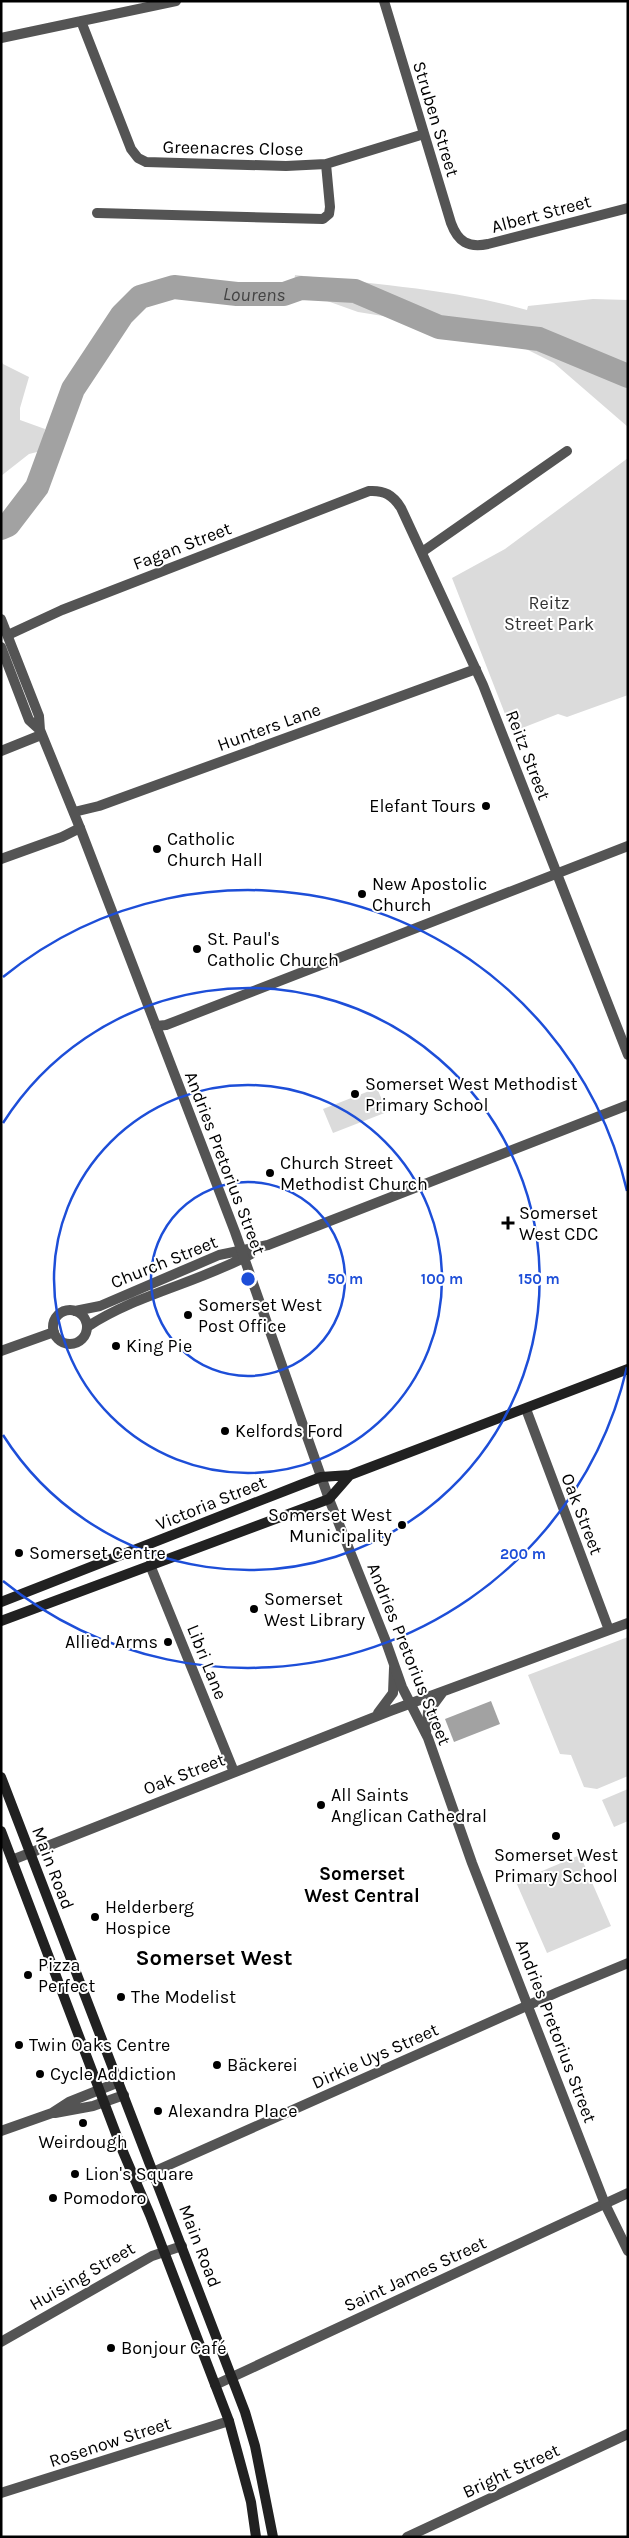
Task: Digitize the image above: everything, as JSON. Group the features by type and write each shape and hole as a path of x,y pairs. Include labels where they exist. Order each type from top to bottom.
{"main road":[{"name":"Victoria Street","path":"1,1602 321,1477 350,1475 526,1410 628,1369"},
{"name":"Victoria Street","path":"1,1621 328,1499 350,1475"},
{"name":"Main Road","path":"1,1777 232,2378 256,2446 273,2537"},
{"name":"Main Road","path":"1,1831 104,2102 164,2251 229,2421 246,2479 256,2537"}],"street":[{"name":"Struben Street","path":"384,1 456,236 463,243"},
{"path":"1,38 172,2"},
{"name":"Greenacres Close","path":"81,21 131,149 138,158 159,164 326,164"},
{"path":"97,213 323,219 329,214 330,207 326,164 424,134"},
{"name":"Albert Street","path":"463,243 478,246 488,244 628,208"},
{"path":"422,552 567,451"},
{"name":"Reitz Street","path":"368,491 386,492 396,500 476,669 628,1055"},
{"name":"Fagan Street","path":"8,635 62,610 368,491"},
{"name":"Andries Pretorius Street","path":"1,619 39,716 40,732 74,812 243,1254 328,1499 385,1639 394,1666 426,1733 472,1863 605,2204 628,2251"},
{"name":"Andries Pretorius Street","path":"1,647 29,720 40,732"},
{"name":"Hunters Lane","path":"74,812 99,806 476,669"},
{"path":"1,751 40,732"},
{"path":"1,859 62,838 80,828"},
{"path":"156,1026 166,1025 628,846"},
{"name":"Church Street","path":"243,1254 227,1267 118,1309 86,1327 84,1336 72,1343 62,1342 54,1332 54,1322 59,1314 65,1311 100,1306 218,1255 243,1254 265,1246 628,1105"},
{"path":"75,1311 84,1317 86,1327"},
{"path":"1,1351 54,1332"},
{"name":"Oak Street","path":"526,1410 609,1630"},
{"name":"Libri Lane","path":"150,1564 234,1772"},
{"name":"Oak Street","path":"12,1860 411,1703 628,1622"},
{"name":"Oak Street","path":"368,1720 389,1701 395,1684 394,1666"},
{"name":"Oak Street","path":"426,1733 428,1712 435,1700 445,1691"},
{"name":"Dirkie Uys Street","path":"135,2180 628,1963"},
{"path":"1,2131 52,2113 69,2102 119,2082"},
{"path":"52,2113 72,2111 124,2095"},
{"name":"Saint James Street","path":"215,2385 628,2193"},
{"name":"Huising Street","path":"1,2342 75,2298 164,2251 182,2246"},
{"name":"Rosenow Street","path":"1,2493 229,2421"},
{"name":"Bright Street","path":"407,2537 628,2434"}],"green space":[{"path":"295,275 441,292 527,310 528,306 593,299 628,300 628,427 554,363 526,349 441,331 414,321 358,312 316,297 292,298"},
{"path":"1,360 3,364 29,377 20,408 20,420 45,429 41,451 29,454 1,476"},
{"name":"Reitz Street Park","path":"628,458 628,695 567,717 558,714 512,732 452,578 505,549"},
{"path":"377,1088 387,1112 333,1133 323,1109"},
{"path":"628,1637 628,1776 597,1789 584,1787 571,1755 560,1754 528,1675"},
{"path":"628,1789 628,1821 614,1827 602,1800"},
{"path":"580,1855 611,1926 547,1953 516,1882"}],"shaded area":[{"path":"491,1701 500,1724 454,1742 445,1719"}],"waterway":[{"name":"Lourens","path":"1,528 8,525 37,487 73,389 122,315 140,297 174,287 237,294 284,294 301,288 355,291 439,327 539,339 628,376"}],"place":[{"name":"Elefant Tours","path":"486,806"},
{"name":"Catholic Church Hall","path":"157,849"},
{"name":"New Apostolic Church","path":"362,894"},
{"name":"St. Paul's Catholic Church","path":"197,949"},
{"name":"Somerset West Methodist Primary School","path":"355,1094"},
{"name":"Church Street Methodist Church","path":"270,1173"},
{"name":"Somerset West CDC","path":"508,1223"},
{"name":"Somerset West Post Office","path":"188,1315"},
{"name":"King Pie","path":"116,1346"},
{"name":"Kelfords Ford","path":"225,1431"},
{"name":"Somerset West Municipality","path":"402,1525"},
{"name":"Somerset Centre","path":"19,1553"},
{"name":"Somerset West Library","path":"254,1609"},
{"name":"Allied Arms","path":"168,1642"},
{"name":"All Saints Anglican Cathedral","path":"321,1805"},
{"name":"Somerset West Primary School","path":"556,1836"},
{"name":"Helderberg Hospice","path":"95,1917"},
{"name":"Pizza Perfect","path":"28,1975"},
{"name":"The Modelist","path":"121,1997"},
{"name":"Twin Oaks Centre","path":"19,2045"},
{"name":"Bäckerei","path":"217,2065"},
{"name":"Cycle Addiction","path":"40,2074"},
{"name":"Alexandra Place","path":"158,2111"},
{"name":"Weirdough","path":"83,2123"},
{"name":"Lion's Square","path":"75,2174"},
{"name":"Pomodoro","path":"53,2198"},
{"name":"Bonjour Café","path":"111,2348"}],"district":[{"name":"Somerset West Central","path":"362,1884"},
{"name":"Somerset West","path":"214,1957"}]}
